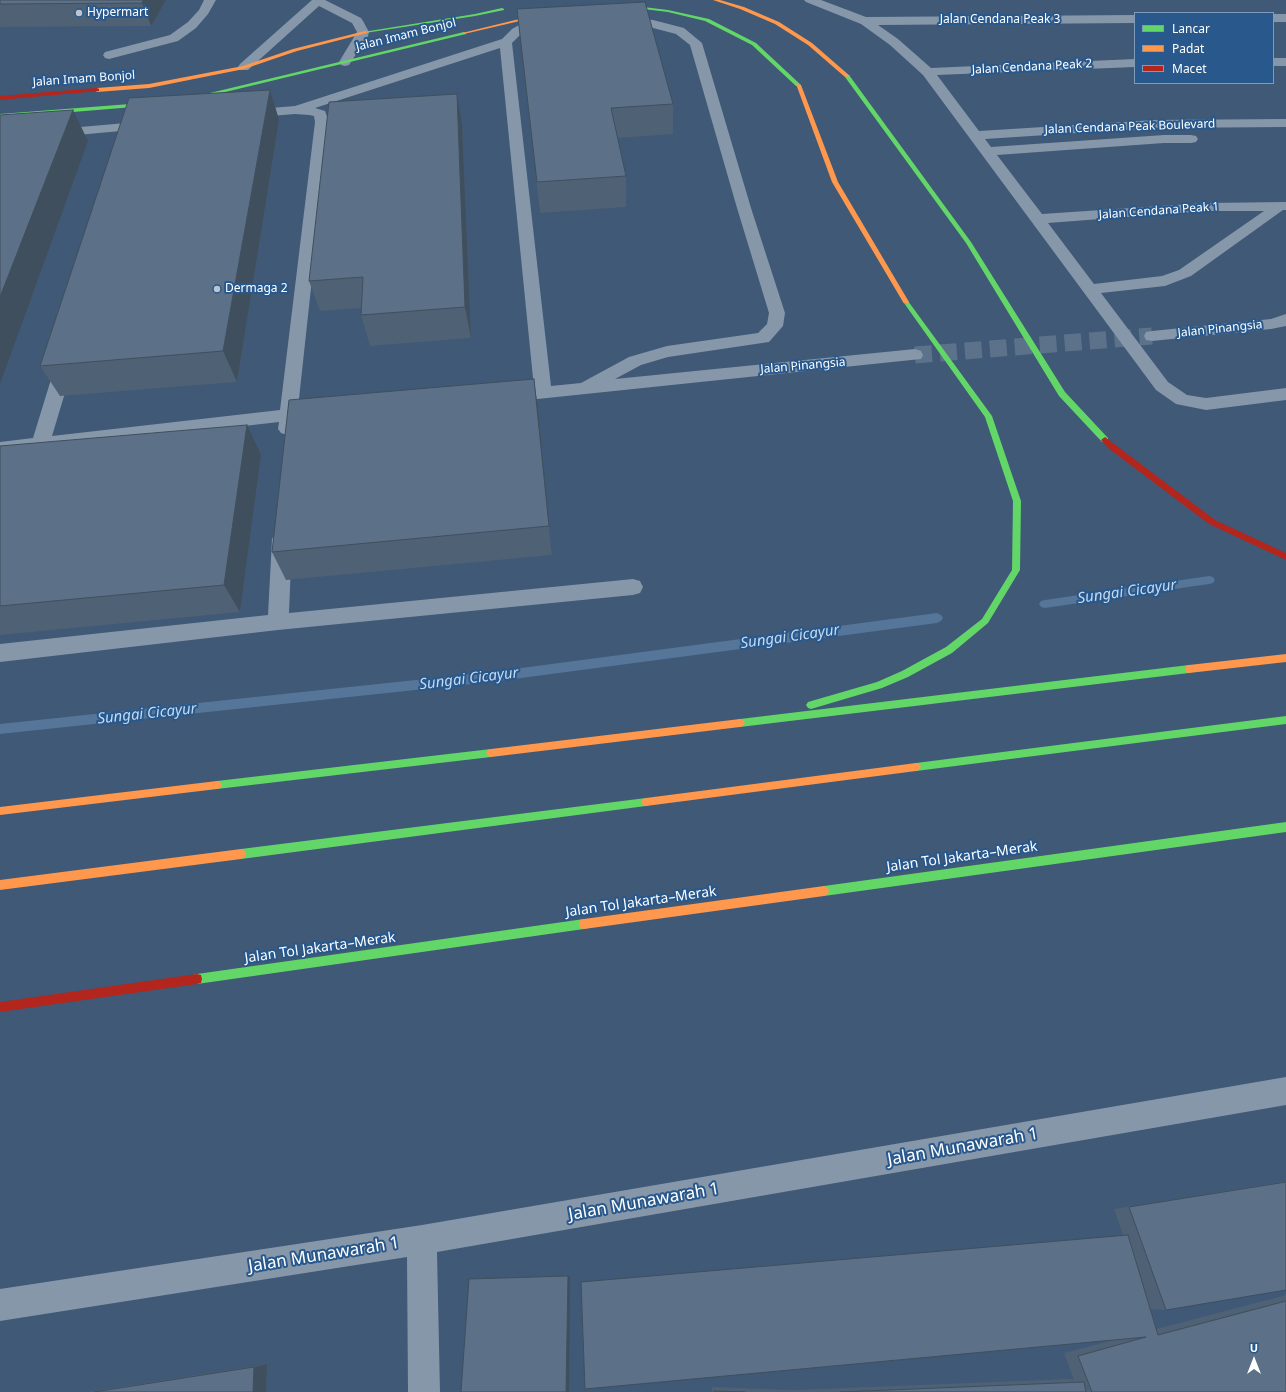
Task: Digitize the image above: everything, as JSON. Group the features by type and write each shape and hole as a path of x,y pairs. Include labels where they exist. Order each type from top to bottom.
{"main road":[{"path":"715,0 742,8 777,23 810,44 846,76 968,243 1062,394 1111,446 1212,522 1286,557"},
{"name":"Jalan Imam Bonjol","path":"0,98 149,86 244,67 295,50 363,32 475,14 514,6"},
{"path":"611,14 627,6 668,11 707,20 754,44 798,85 835,182 900,294 988,416 1017,501 1016,570 985,621 949,650 905,674 879,685 752,722"},
{"name":"Jalan Imam Bonjol","path":"179,101 345,62 557,17"},
{"path":"0,116 142,106 164,103"},
{"path":"0,811 1286,658"},
{"path":"0,885 1286,720"},
{"name":"Jalan Tol Jakarta–Merak","path":"0,1007 875,883 1286,827"}],"street":[{"path":"109,55 174,38 192,25 204,11 210,0"},
{"path":"244,67 319,0 357,21 363,32 362,36 345,62"},
{"path":"810,0 865,21 894,42 928,72 1162,386 1182,400 1206,404 1286,394"},
{"path":"587,387 636,361 667,352 763,338 775,326 777,313 744,208 696,43 680,31 653,24 625,20 611,14"},
{"path":"296,110 506,42 516,32 523,28 557,17"},
{"path":"1274,18 1286,18"},
{"name":"Jalan Cendana Peak 3","path":"865,21 1134,19"},
{"path":"506,42 543,392"},
{"path":"1274,62 1286,62"},
{"name":"Jalan Cendana Peak 2","path":"928,72 1134,63"},
{"path":"235,116 296,110 310,111 320,114 322,122 288,414 287,445"},
{"path":"0,138 136,135 160,123"},
{"name":"Jalan Cendana Peak Boulevard","path":"975,135 1155,124 1286,123"},
{"path":"1224,124 1235,139"},
{"name":"Jalan Cendana Peak Boulevard","path":"987,151 1164,139 1203,139"},
{"name":"Jalan Cendana Peak 1","path":"1038,219 1205,207 1283,206"},
{"name":"Jalan Cendana Peak 1","path":"1091,289 1165,281 1185,273 1283,206"},
{"name":"Jalan Pinangsia","path":"1152,336 1271,324 1282,322 1286,319"},
{"path":"40,444 71,346"},
{"name":"Jalan Pinangsia","path":"511,395 690,376 915,355"},
{"path":"0,448 288,414 336,410"},
{"path":"278,622 283,522"},
{"path":"0,653 278,622 633,587"},
{"name":"Jalan Munawarah 1","path":"0,1305 422,1240 1286,1090"},
{"path":"422,1240 424,1392"}],"building":[{"path":"0,0 143,0 142,3 0,4"},
{"path":"645,2 673,104 611,108 626,176 537,182 517,9"},
{"path":"270,90 223,351 40,366 129,98"},
{"path":"457,94 465,307 361,315 363,277 309,281 329,102"},
{"path":"73,110 0,297 0,115"},
{"path":"534,379 549,526 272,552 289,400"},
{"path":"247,425 224,585 0,606 0,446"},
{"path":"1286,1182 1286,1290 1166,1310 1129,1207"},
{"path":"1128,1235 1158,1335 1286,1301 1286,1392 1092,1392 1078,1356 1146,1337 585,1389 581,1282"},
{"path":"568,1276 566,1392 461,1392 469,1279"},
{"path":"254,1367 253,1392 94,1392"},
{"path":"1084,1382 1086,1392 840,1392"},
{"path":"714,1391 745,1392 714,1392"}],"waterway":[{"name":"Sungai Cicayur","path":"1045,604 1209,580"},
{"name":"Sungai Cicayur","path":"0,729 491,677 937,618"}],"tunnel":[{"path":"915,355 1152,336"}],"traffic: fast":[{"path":"618,7 627,6 668,11 707,20 754,44 798,85"},
{"path":"365,32 475,15 502,9"},
{"path":"188,99 464,33"},
{"path":"847,76 969,243 1062,394 1105,440"},
{"path":"0,116 156,104"},
{"path":"811,705 879,685 905,674 949,650 985,621 1016,570 1017,501 988,416 906,302"},
{"path":"740,723 1189,669"},
{"path":"916,767 1286,720"},
{"path":"217,785 491,753"},
{"path":"241,854 646,802"},
{"path":"824,891 1286,827"},
{"path":"197,979 584,924"}],"traffic: slow":[{"path":"715,0 742,8 777,23 810,44 847,76"},
{"path":"464,33 548,13"},
{"path":"97,90 149,86 244,67 295,50 365,32"},
{"path":"798,85 835,182 906,302"},
{"path":"1189,669 1286,658"},
{"path":"491,753 740,723"},
{"path":"646,802 916,767"},
{"path":"0,811 217,785"},
{"path":"0,885 241,854"},
{"path":"584,924 824,891"}],"traffic: jam":[{"path":"0,98 97,90"},
{"path":"1105,440 1212,522 1286,557"},
{"path":"0,1007 197,979"}],"place":[{"name":"Hypermart","path":"79,13"},
{"name":"Dermaga 2","path":"217,289"}]}
